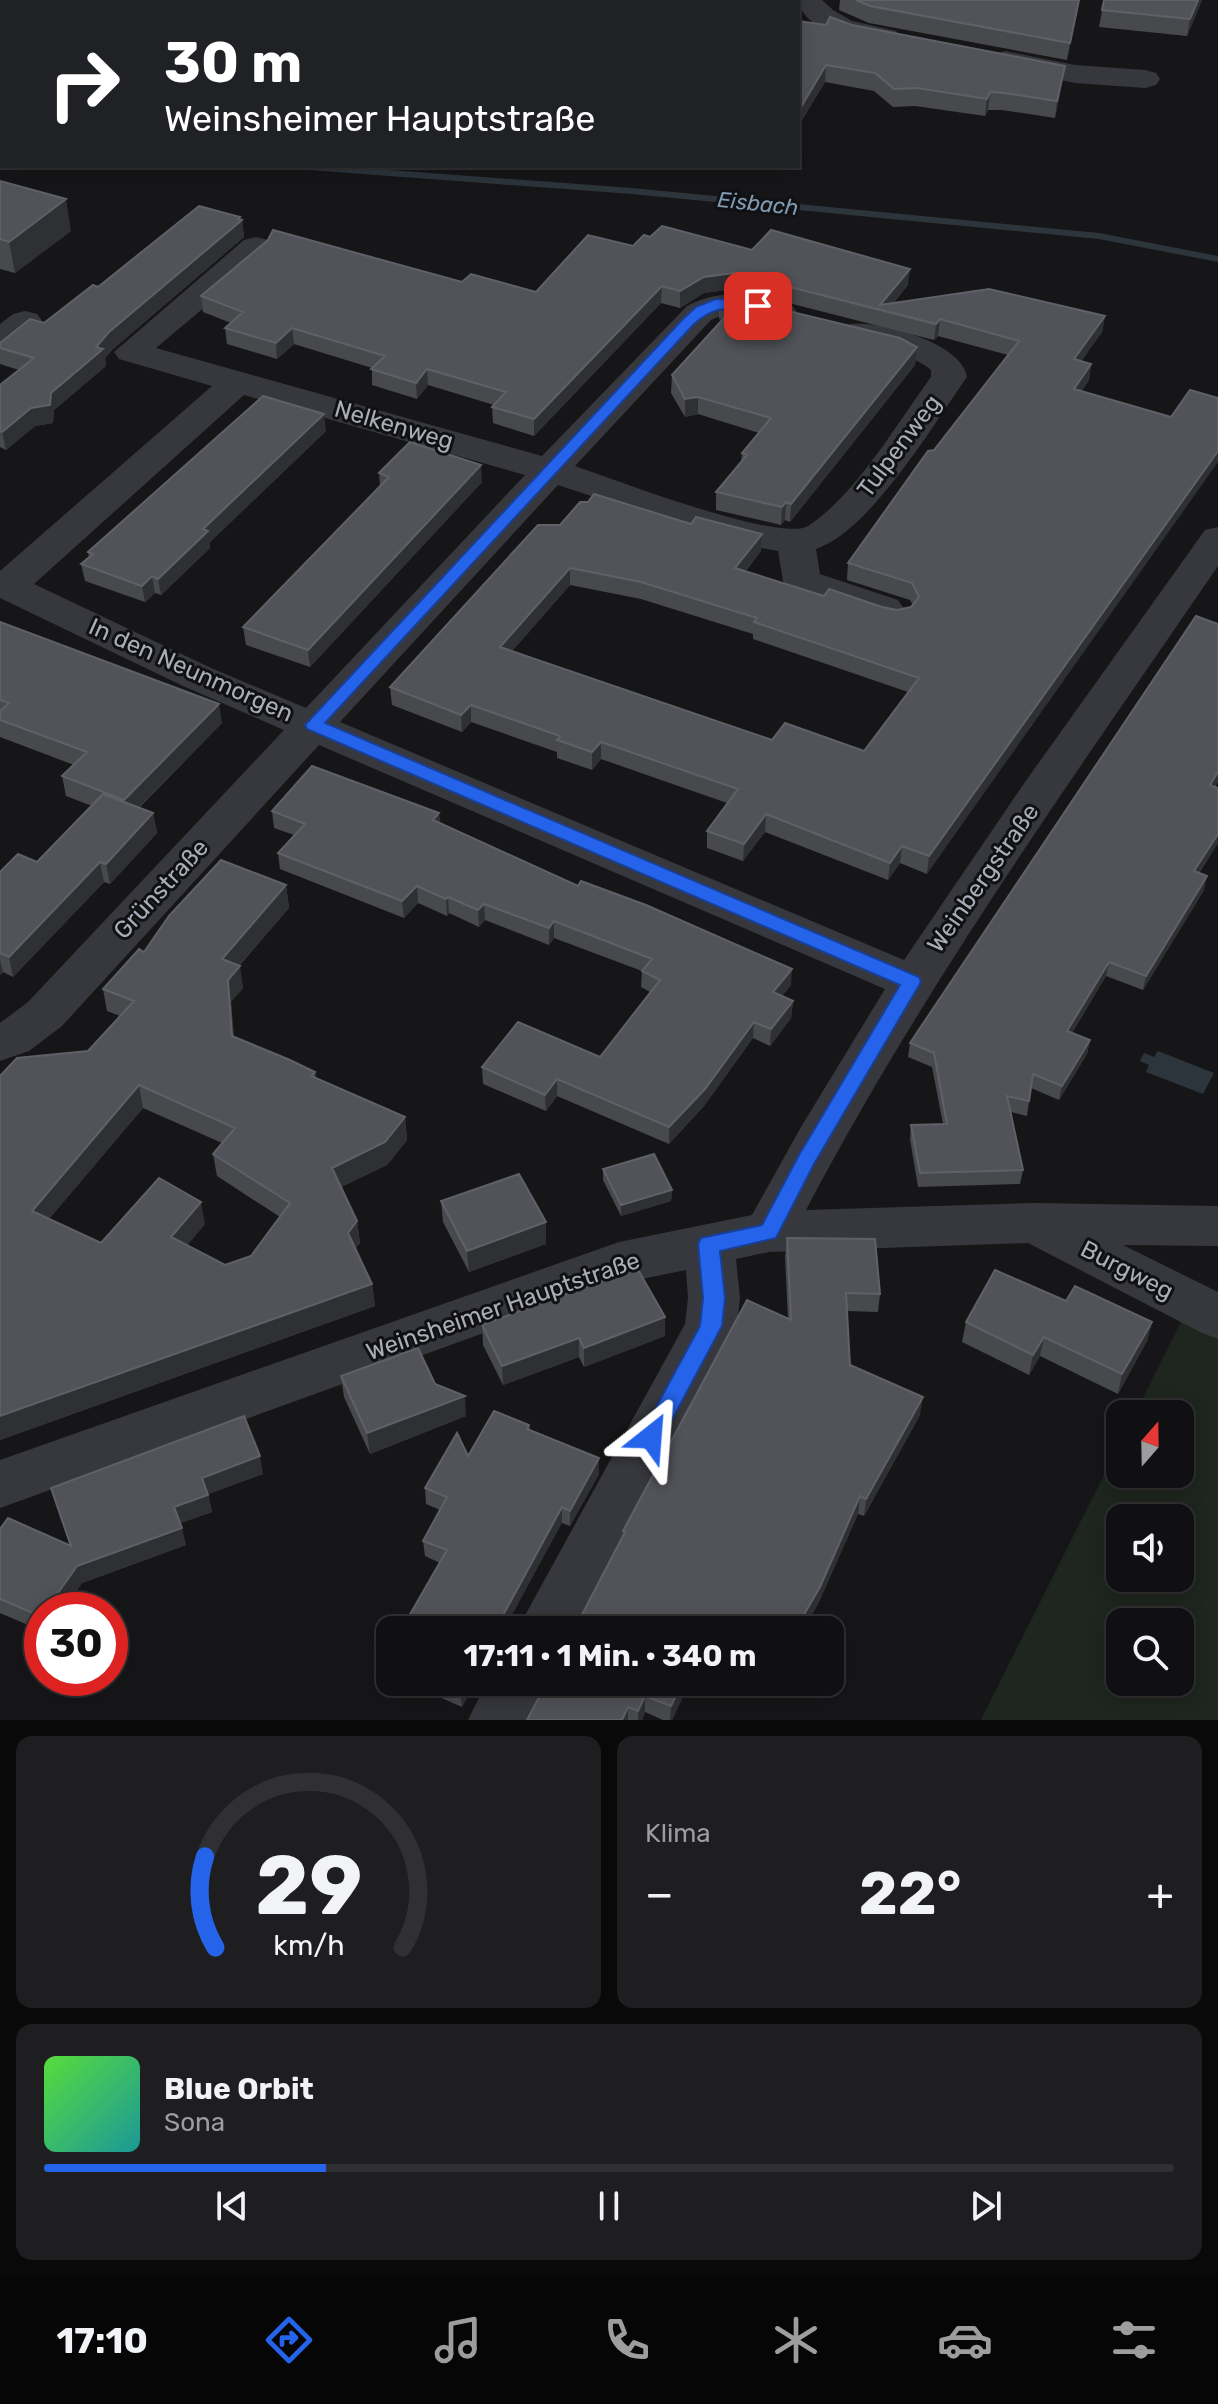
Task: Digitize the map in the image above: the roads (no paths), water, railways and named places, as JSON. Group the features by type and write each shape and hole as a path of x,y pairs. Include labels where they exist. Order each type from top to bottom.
{"street":[{"path":"808,0 819,14 844,27 909,42"},
{"path":"985,56 1075,74 1145,79"},
{"name":"Nelkenweg","path":"256,247 131,352 550,470"},
{"name":"Tulpenweg","path":"313,725 688,322 701,310 716,303 758,306 911,346 935,356 948,367 949,377 859,501 820,535 796,543"},
{"path":"5,584 237,382"},
{"path":"550,470 743,534 796,543 802,581 895,612"},
{"name":"Weinbergstraße","path":"769,1232 806,1160 912,982 1218,538"},
{"name":"In den Neunmorgen","path":"5,584 197,677 912,982"},
{"name":"Grünstraße","path":"0,1043 12,1039 45,1014 313,725"},
{"name":"Weinsheimer Hauptstraße","path":"0,1484 619,1263 769,1232 1035,1223 1218,1226"},
{"name":"Burgweg","path":"1035,1223 1218,1317"},
{"path":"554,1616 711,1326 714,1298 709,1244"},
{"path":"498,1720 511,1696"}],"waterway":[{"name":"Eisbach","path":"323,168 632,191 1099,236 1218,259"}]}
